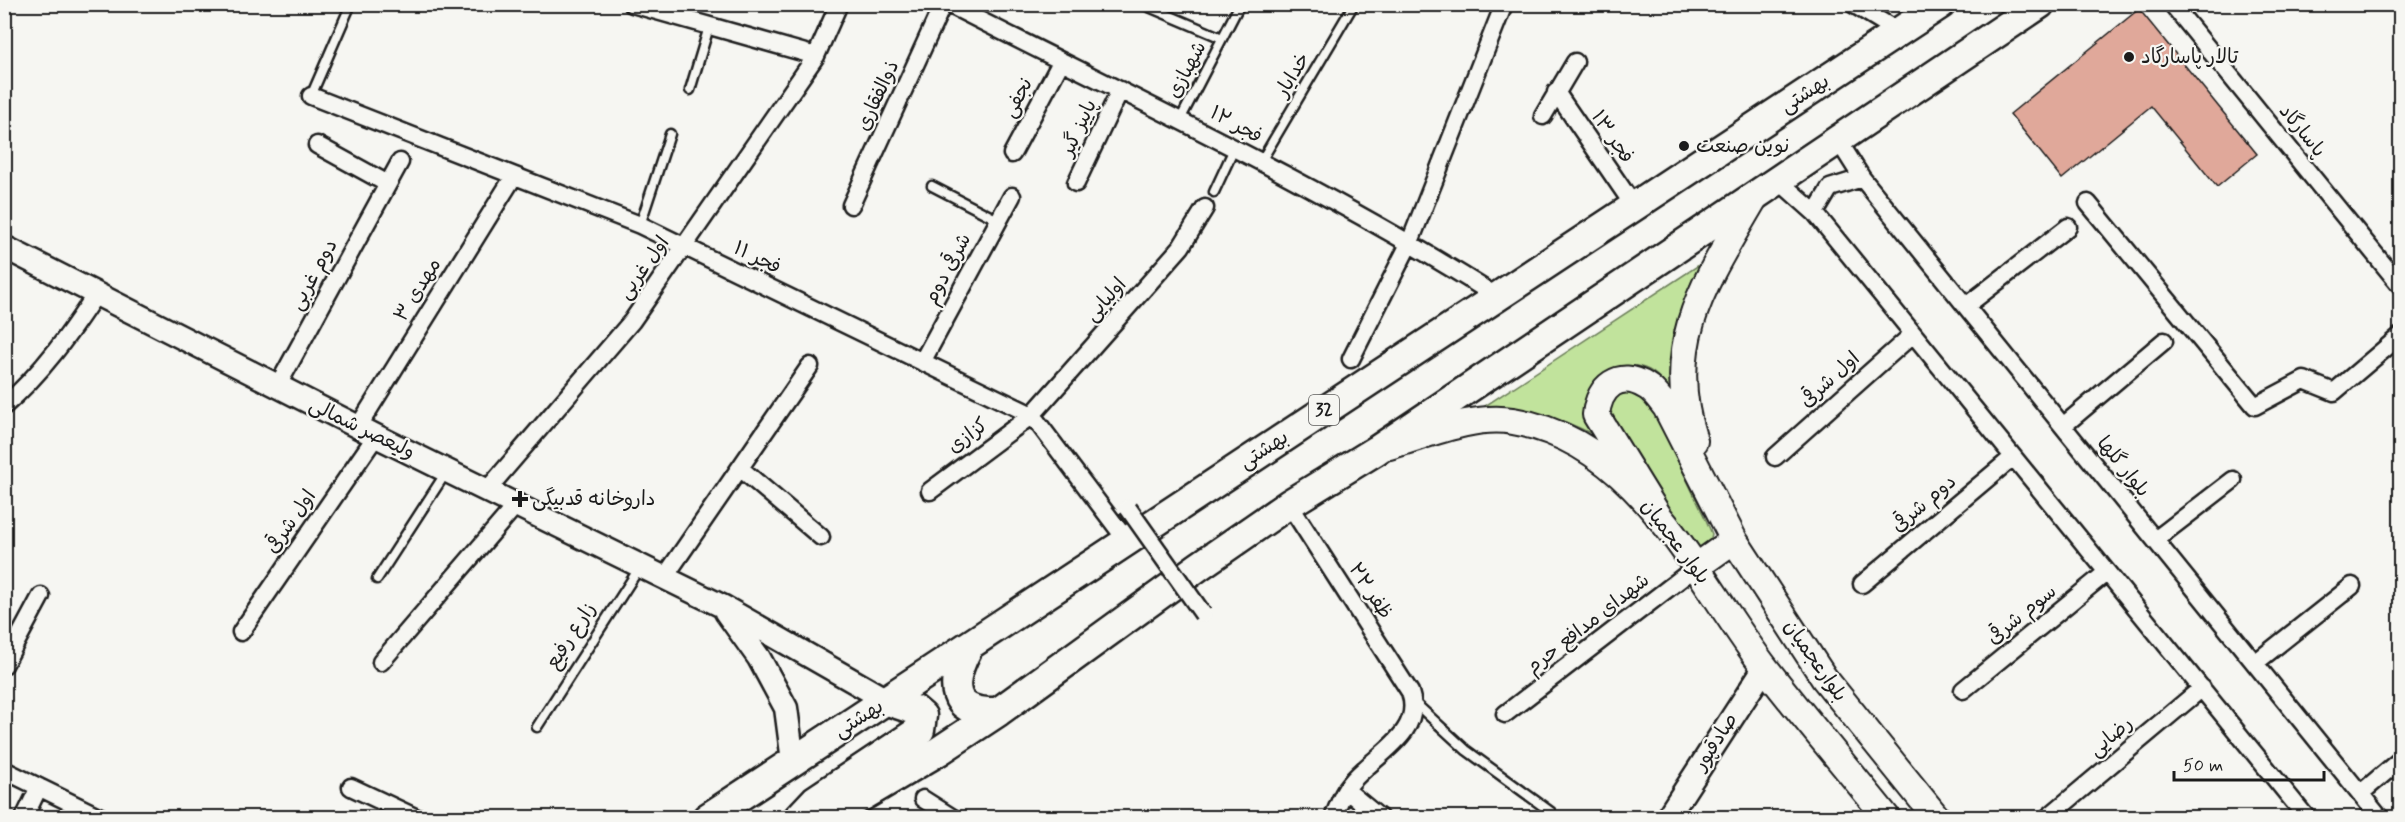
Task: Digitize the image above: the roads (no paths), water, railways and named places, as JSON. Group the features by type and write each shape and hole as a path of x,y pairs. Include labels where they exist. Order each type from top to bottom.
{"highway":[{"name":"بهشتی","path":"707,818 888,701 1496,296 1941,4"},
{"path":"826,818 939,751 998,712 1289,504 1377,450 2040,4"},
{"path":"968,648 958,668 955,683 958,697 968,709 980,713 998,712"},
{"path":"798,818 815,800 920,730 922,716 915,710 888,701"}],"main road":[{"path":"1711,492 1688,422 1683,382 1683,355 1690,321 1702,289 1767,187"},
{"name":"ولیعصر شمالی","path":"8,252 722,606 888,701"},
{"path":"1659,517 1596,415 1598,399 1604,388 1616,382 1644,384 1653,391 1666,407 1711,492"},
{"name":"بلوار عجمیان","path":"1377,450 1477,422 1512,421 1560,435 1584,447 1623,477 1659,517 1765,667 1887,818"},
{"name":"بلوارعجمیان","path":"1711,492 1734,540 1824,678 1937,818"},
{"path":"1696,567 1734,540"},
{"path":"722,606 759,658 786,708 793,761"},
{"name":"صادقپور","path":"1667,818 1765,667"}],"street":[{"path":"632,4 816,56"},
{"name":"اول غربی","path":"487,490 632,321 686,247 816,56 839,4"},
{"name":"ذوالفقاری","path":"851,205 943,4"},
{"name":"فجر ۱۲","path":"948,4 1061,62 1181,118 1234,149 1410,242 1496,296"},
{"path":"1352,359 1410,242 1504,4"},
{"path":"1853,4 1899,32"},
{"name":"پاسارگاد","path":"2172,4 2400,285"},
{"name":"نجفی","path":"1012,154 1061,62"},
{"path":"1543,116 1575,62"},
{"name":"پاییز گیر","path":"1076,183 1120,90"},
{"name":"فجر ۱۳","path":"1556,92 1634,206"},
{"name":"فجر ۱۱","path":"311,96 640,225 1032,415 1126,541"},
{"name":"بلوار گلها","path":"1838,140 1862,178 2380,818"},
{"path":"317,145 388,184"},
{"name":"دوم غربی","path":"277,387 400,162"},
{"name":"مهدی ۳","path":"367,431 514,176"},
{"path":"1815,213 1830,188 1862,178"},
{"path":"1767,187 1815,213 2307,818"},
{"name":"شرقی دوم","path":"922,362 1012,196"},
{"path":"2088,203 2255,406 2304,380 2334,392 2400,336"},
{"name":"اولیایی","path":"1032,415 1181,247 1204,208"},
{"path":"1966,306 2068,227"},
{"path":"4,406 44,368 64,344 96,294"},
{"name":"اول شرقی","path":"1775,457 1913,334"},
{"path":"2063,426 2163,341"},
{"path":"664,578 810,366"},
{"name":"کزازی","path":"930,491 1032,415"},
{"name":"اول شرقی","path":"241,632 367,431"},
{"name":"دوم شرقی","path":"1862,584 2013,457"},
{"path":"740,468 821,537"},
{"path":"2155,540 2234,480"},
{"name":"ظفر ۲۲","path":"1289,504 1410,692 1413,702"},
{"path":"381,662 516,505"},
{"path":"1128,508 1203,614"},
{"name":"شهدای مدافع حرم","path":"1505,714 1696,567"},
{"name":"سوم شرقی","path":"1963,690 2107,572"},
{"path":"2255,663 2352,586"},
{"path":"4,664 41,596"},
{"name":"رضایی","path":"2047,818 2202,688"},
{"path":"1333,818 1346,790 1399,738 1408,725 1413,702"},
{"path":"2361,794 2400,760"},
{"path":"4,770 102,818"},
{"path":"24,818 39,787"},
{"path":"351,787 417,818"},
{"path":"1346,790 1380,818"},
{"path":"923,799 953,818"}],"lane":[{"path":"311,96 351,4"},
{"path":"1142,4 1222,39"},
{"name":"شهبازی","path":"1181,118 1240,4"},
{"name":"خدایار","path":"1260,163 1354,4"},
{"path":"690,90 709,27"},
{"path":"640,225 670,134"},
{"path":"1214,192 1234,149"},
{"path":"932,186 998,220"},
{"path":"377,579 447,471"},
{"name":"زارع رفیع","path":"537,727 641,567"},
{"path":"1413,702 1466,750 1551,812"}],"place":[{"name":"تالار پاسارگاد","path":"2129,57"},
{"name":"نوین صنعت","path":"1684,146"},
{"name":"داروخانه قدبیگی","path":"520,499"}]}
